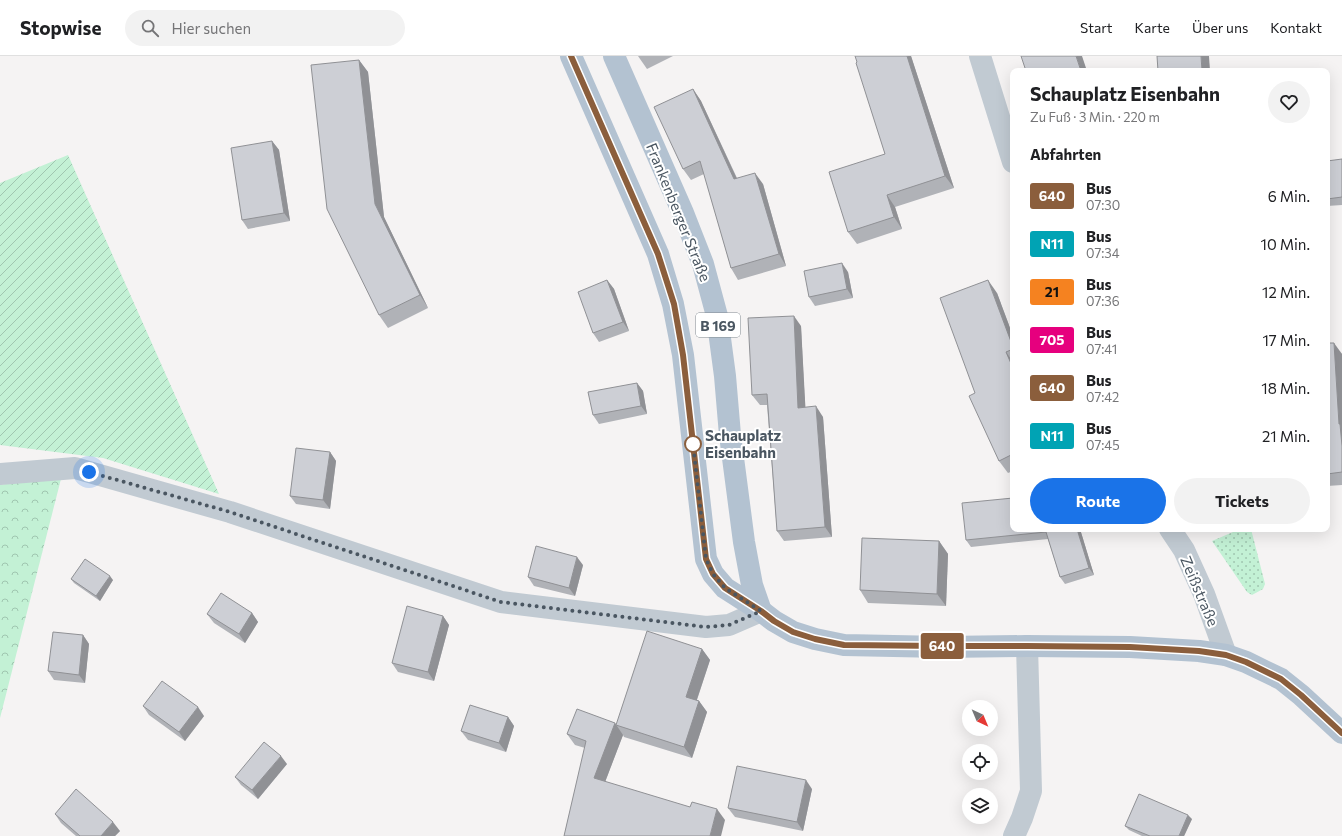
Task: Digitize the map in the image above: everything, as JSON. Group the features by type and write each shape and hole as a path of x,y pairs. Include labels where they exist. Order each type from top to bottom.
{"main road":[{"name":"B 169","path":"571,56 658,254 674,304 683,355 706,559 713,574 725,588 793,632 815,639 844,645 1027,646 1173,649 1226,655 1246,662 1281,679 1301,695 1342,733"},
{"name":"Frankenberger Straße","path":"614,56 683,213 703,264 717,316 725,376 730,436 744,542 752,586 761,611"}],"street":[{"path":"980,56 1010,152"},
{"path":"0,474 75,468 230,512 501,602 706,627 729,625 761,611"},
{"name":"Zeißstraße","path":"1172,532 1184,550 1204,594 1226,655"},
{"path":"1014,836 1022,818 1031,790 1027,646"}],"green space":[{"path":"68,155 219,494 103,458 0,445 0,183"},
{"path":"62,475 0,718 0,485"},
{"path":"1233,532 1252,532 1265,584 1263,589 1252,595 1247,592 1212,541"}],"building":[{"path":"855,56 907,56 945,176 887,195 894,217 848,232 829,172 885,154"},
{"path":"1021,56 1076,56 1080,68 1025,68"},
{"path":"1157,56 1201,56 1202,68 1158,68"},
{"path":"359,60 375,204 420,295 379,315 327,209 311,65"},
{"path":"693,89 734,179 755,173 779,254 731,268 700,161 683,169 654,107"},
{"path":"272,141 284,213 242,220 231,148"},
{"path":"1342,159 1342,197 1330,199 1330,161"},
{"path":"842,263 847,289 809,297 804,271"},
{"path":"607,280 623,322 593,333 578,292"},
{"path":"988,280 1010,339 1010,350 1006,352 1010,361 1010,456 999,461 969,396 975,393 940,298"},
{"path":"794,316 798,408 816,406 825,527 777,531 767,394 752,395 748,318"},
{"path":"1330,343 1334,343 1339,424 1342,446 1342,472 1330,474"},
{"path":"637,383 641,406 593,415 588,392"},
{"path":"296,448 330,452 323,500 290,496"},
{"path":"1010,498 1010,532 1046,532 966,540 962,503"},
{"path":"1046,532 1078,532 1089,568 1060,577"},
{"path":"862,538 939,541 937,594 860,590"},
{"path":"536,546 577,557 569,588 528,577"},
{"path":"85,559 110,576 96,596 71,579"},
{"path":"221,593 252,613 239,634 207,614"},
{"path":"407,606 443,616 428,672 392,663"},
{"path":"647,631 702,649 686,697 699,701 684,747 616,725"},
{"path":"53,632 83,635 79,675 48,671"},
{"path":"162,681 198,707 179,732 143,706"},
{"path":"470,705 508,717 499,743 461,731"},
{"path":"577,709 615,723 594,778 690,807 692,802 717,809 710,836 564,836 586,741 567,734"},
{"path":"264,742 281,756 252,790 235,777"},
{"path":"737,766 806,780 797,822 728,808"},
{"path":"76,789 113,822 101,836 80,836 55,814"},
{"path":"1139,794 1188,815 1179,836 1150,836 1125,826"}],"bus line":[{"name":"640","path":"571,56 658,254 674,304 683,355 706,559 713,574 725,588 793,632 815,639 844,645 1130,647 1199,651 1226,655 1246,662 1281,679 1301,695 1342,733"}],"place":[{"name":"Schauplatz Eisenbahn","path":"693,444"}],"route":[{"path":"89,472 230,512 501,602 706,627 729,625 761,611 725,588 713,574 706,559 693,444"}]}
